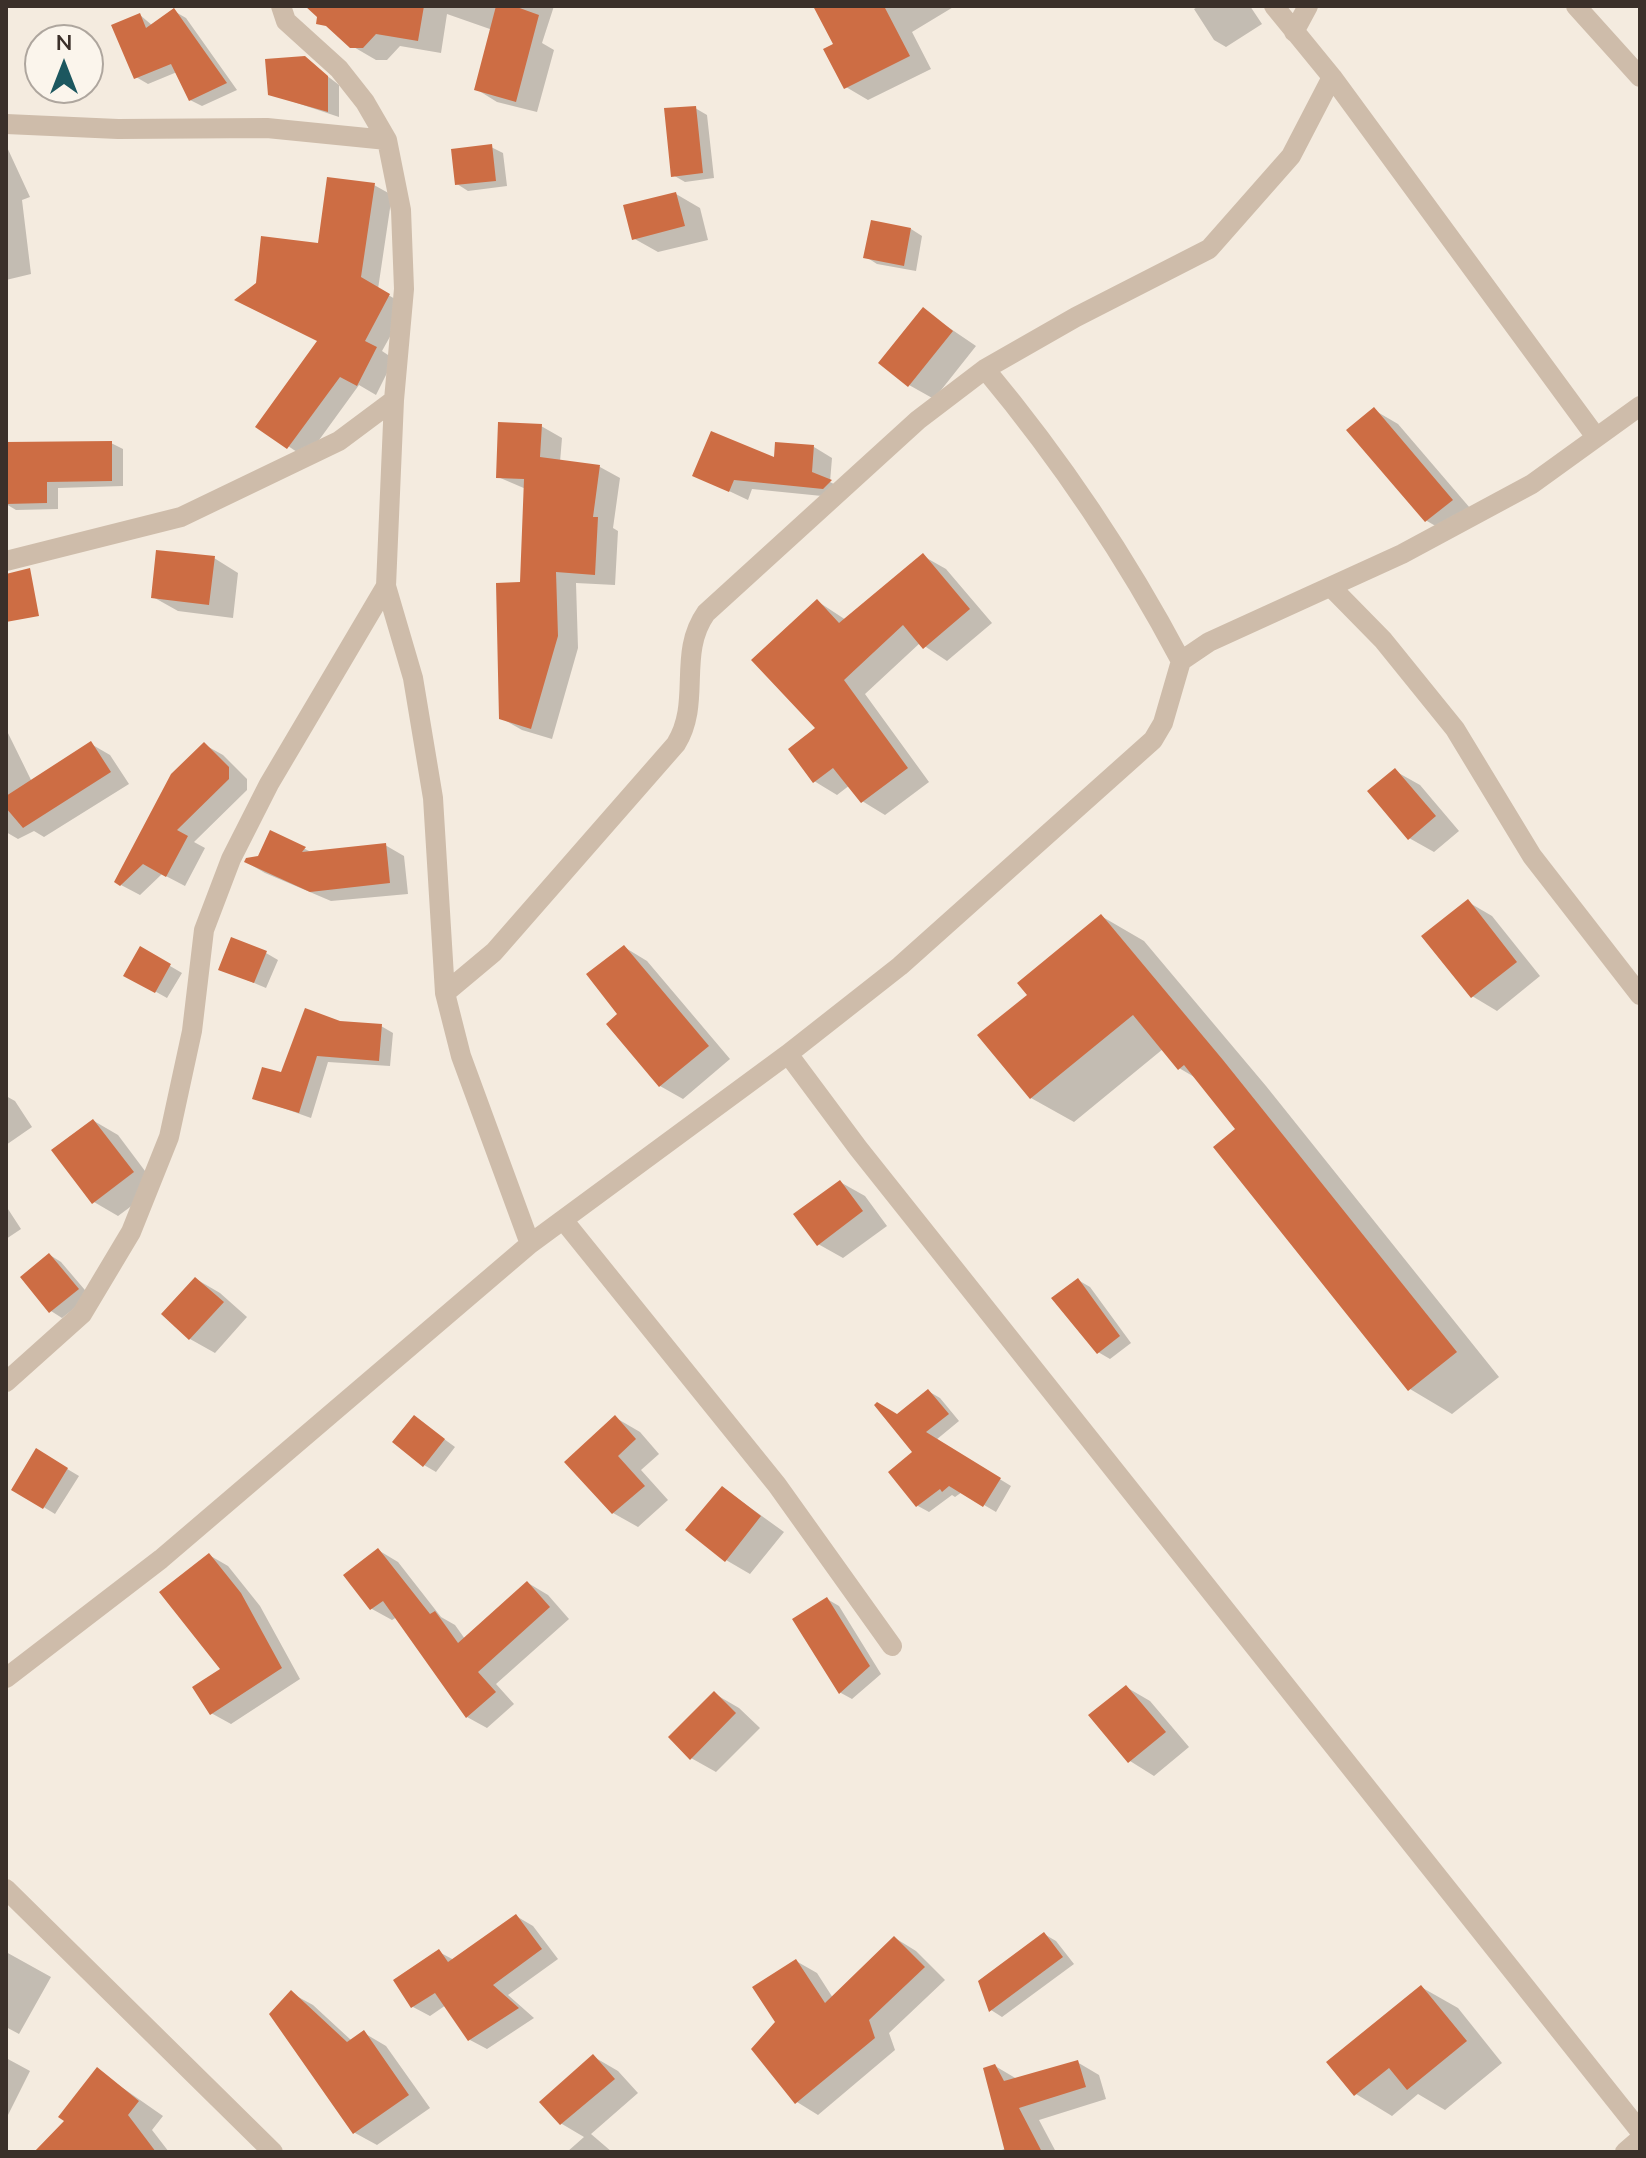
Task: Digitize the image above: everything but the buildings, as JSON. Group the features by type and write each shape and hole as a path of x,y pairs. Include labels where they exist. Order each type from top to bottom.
{"street":[{"path":"281,6 286,21 339,69 365,102 387,140 401,210 404,289 394,400 386,586 413,678 433,798 445,993 461,1056 530,1244"},
{"path":"1274,6 1332,77 1596,437"},
{"path":"1294,32 1308,6"},
{"path":"1576,6 1640,77"},
{"path":"445,993 494,952 676,744 689,717 691,640 706,613 918,420 985,369 1076,317 1209,249 1291,156 1332,77"},
{"path":"6,124 118,129 267,128 387,140"},
{"path":"985,369 1068,475 1181,661"},
{"path":"6,561 181,517 339,441 394,400"},
{"path":"6,1678 161,1559 530,1244 788,1054 900,966 1153,740 1163,723 1181,661 1209,642 1402,554 1532,484 1640,406"},
{"path":"6,1382 82,1314 131,1232 169,1137 192,1031 204,930 231,859 269,784 386,586"},
{"path":"1331,587 1383,640 1455,729 1532,856 1640,995"},
{"path":"788,1054 858,1148 1640,2131"},
{"path":"564,1221 777,1485 892,1646"},
{"path":"6,1889 273,2152"},
{"path":"1625,2152 1640,2139"}]}
